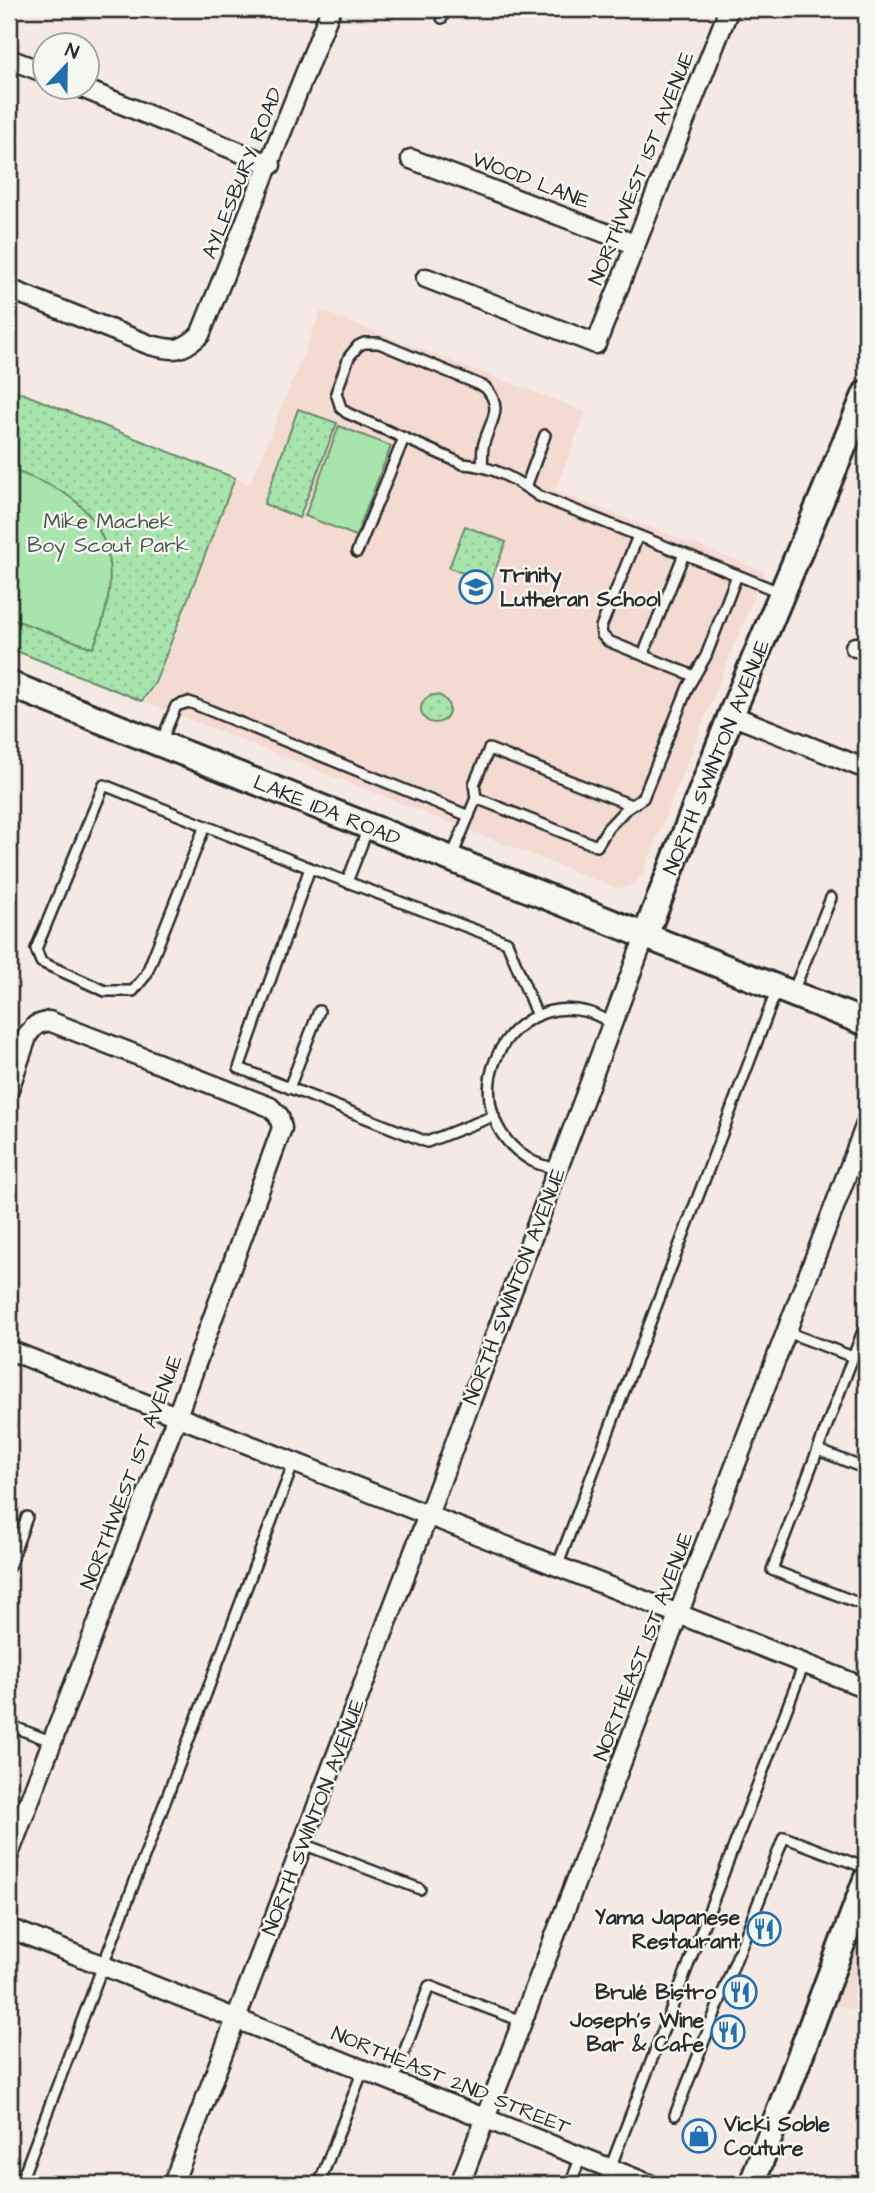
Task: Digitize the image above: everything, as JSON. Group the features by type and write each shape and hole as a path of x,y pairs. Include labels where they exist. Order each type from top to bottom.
{"street":[{"name":"AYLESBURY ROAD","path":"9,289 150,345 172,350 186,347 200,335 271,165 331,9"},
{"name":"NORTHWEST 1ST AVENUE","path":"426,278 596,344 729,9"},
{"path":"9,59 32,68"},
{"path":"102,96 271,165"},
{"name":"WOOD LANE","path":"411,159 634,244"},
{"name":"NORTH SWINTON AVENUE","path":"173,2184 428,1516 645,936 731,715 866,393"},
{"name":"LAKE IDA ROAD","path":"9,684 866,1023"},
{"path":"731,715 866,769"},
{"name":"NORTHWEST 1ST AVENUE","path":"9,1089 29,1034 36,1024 49,1021 270,1107 279,1116 282,1128 177,1416 9,1854"},
{"name":"NORTHEAST 1ST AVENUE","path":"460,2184 866,1124"},
{"path":"9,1350 866,1688"},
{"path":"752,2184 866,1880"},
{"name":"NORTHEAST 2ND STREET","path":"9,1928 581,2157 607,2176 649,2184"}],"lane":[{"path":"482,466 483,448 495,410 494,401 485,387 379,343 358,346 349,357 336,393 337,401 347,414 463,464 482,466 511,477 539,496 782,593"},
{"path":"526,487 545,435"},
{"path":"357,552 404,438"},
{"path":"638,536 601,631 608,641 694,676"},
{"path":"643,655 684,554"},
{"path":"477,798 597,846 608,828 631,805 643,798 694,676 706,656 737,575"},
{"path":"161,744 176,706 189,702 469,816"},
{"path":"451,859 477,798 474,784 489,749 631,805"},
{"path":"205,826 146,975 133,991 105,991 41,962 36,948 104,785 205,826 310,869 507,942 537,1016"},
{"path":"347,882 369,826"},
{"path":"310,869 239,1068 426,1142 494,1116"},
{"path":"557,1567 785,991 831,898"},
{"path":"558,1169 533,1161 512,1146 496,1125 489,1100 490,1074 499,1050 515,1030 537,1016 563,1010 589,1012 613,1023"},
{"path":"289,1088 318,1011"},
{"path":"866,1323 772,1570 866,1606"},
{"path":"787,1332 853,1357"},
{"path":"818,1450 866,1469"},
{"path":"20,2184 294,1462"},
{"path":"9,1567 27,1517"},
{"path":"607,2176 804,1664"},
{"path":"9,1725 53,1742"},
{"path":"675,2115 784,1837 866,1880"},
{"path":"303,1844 421,1889"},
{"path":"393,2082 429,1986 524,2021"},
{"path":"319,2184 363,2070"},
{"path":"570,2184 581,2157"}],"shaded area":[{"name":"Trinity Lutheran School","path":"321,311 586,412 555,491 764,571 644,871 635,884 613,887 144,702 157,684 236,478 250,484"},
{"path":"866,1923 866,2015 836,2005"}],"green space":[{"name":"Mike Machek Boy Scout Park","path":"9,388 235,478 155,683 142,701 9,648"},
{"path":"298,409 337,423 299,518 264,504"},
{"path":"339,426 391,446 356,536 305,516"},
{"path":"15,471 50,486 75,501 94,523 103,539 110,575 109,593 93,648 9,618 9,486"},
{"path":"465,526 506,542 490,583 449,568"},
{"path":"435,695 445,699 449,709 445,719 435,723 425,719 421,709 425,699"}],"place":[{"name":"Trinity Lutheran School","path":"476,587"},
{"name":"Yama Japanese Restaurant","path":"764,1929"},
{"name":"Brulé Bistro","path":"740,1992"},
{"name":"Joseph's Wine Bar & Cafe","path":"728,2032"},
{"name":"Vicki Soble Couture","path":"699,2136"}]}
